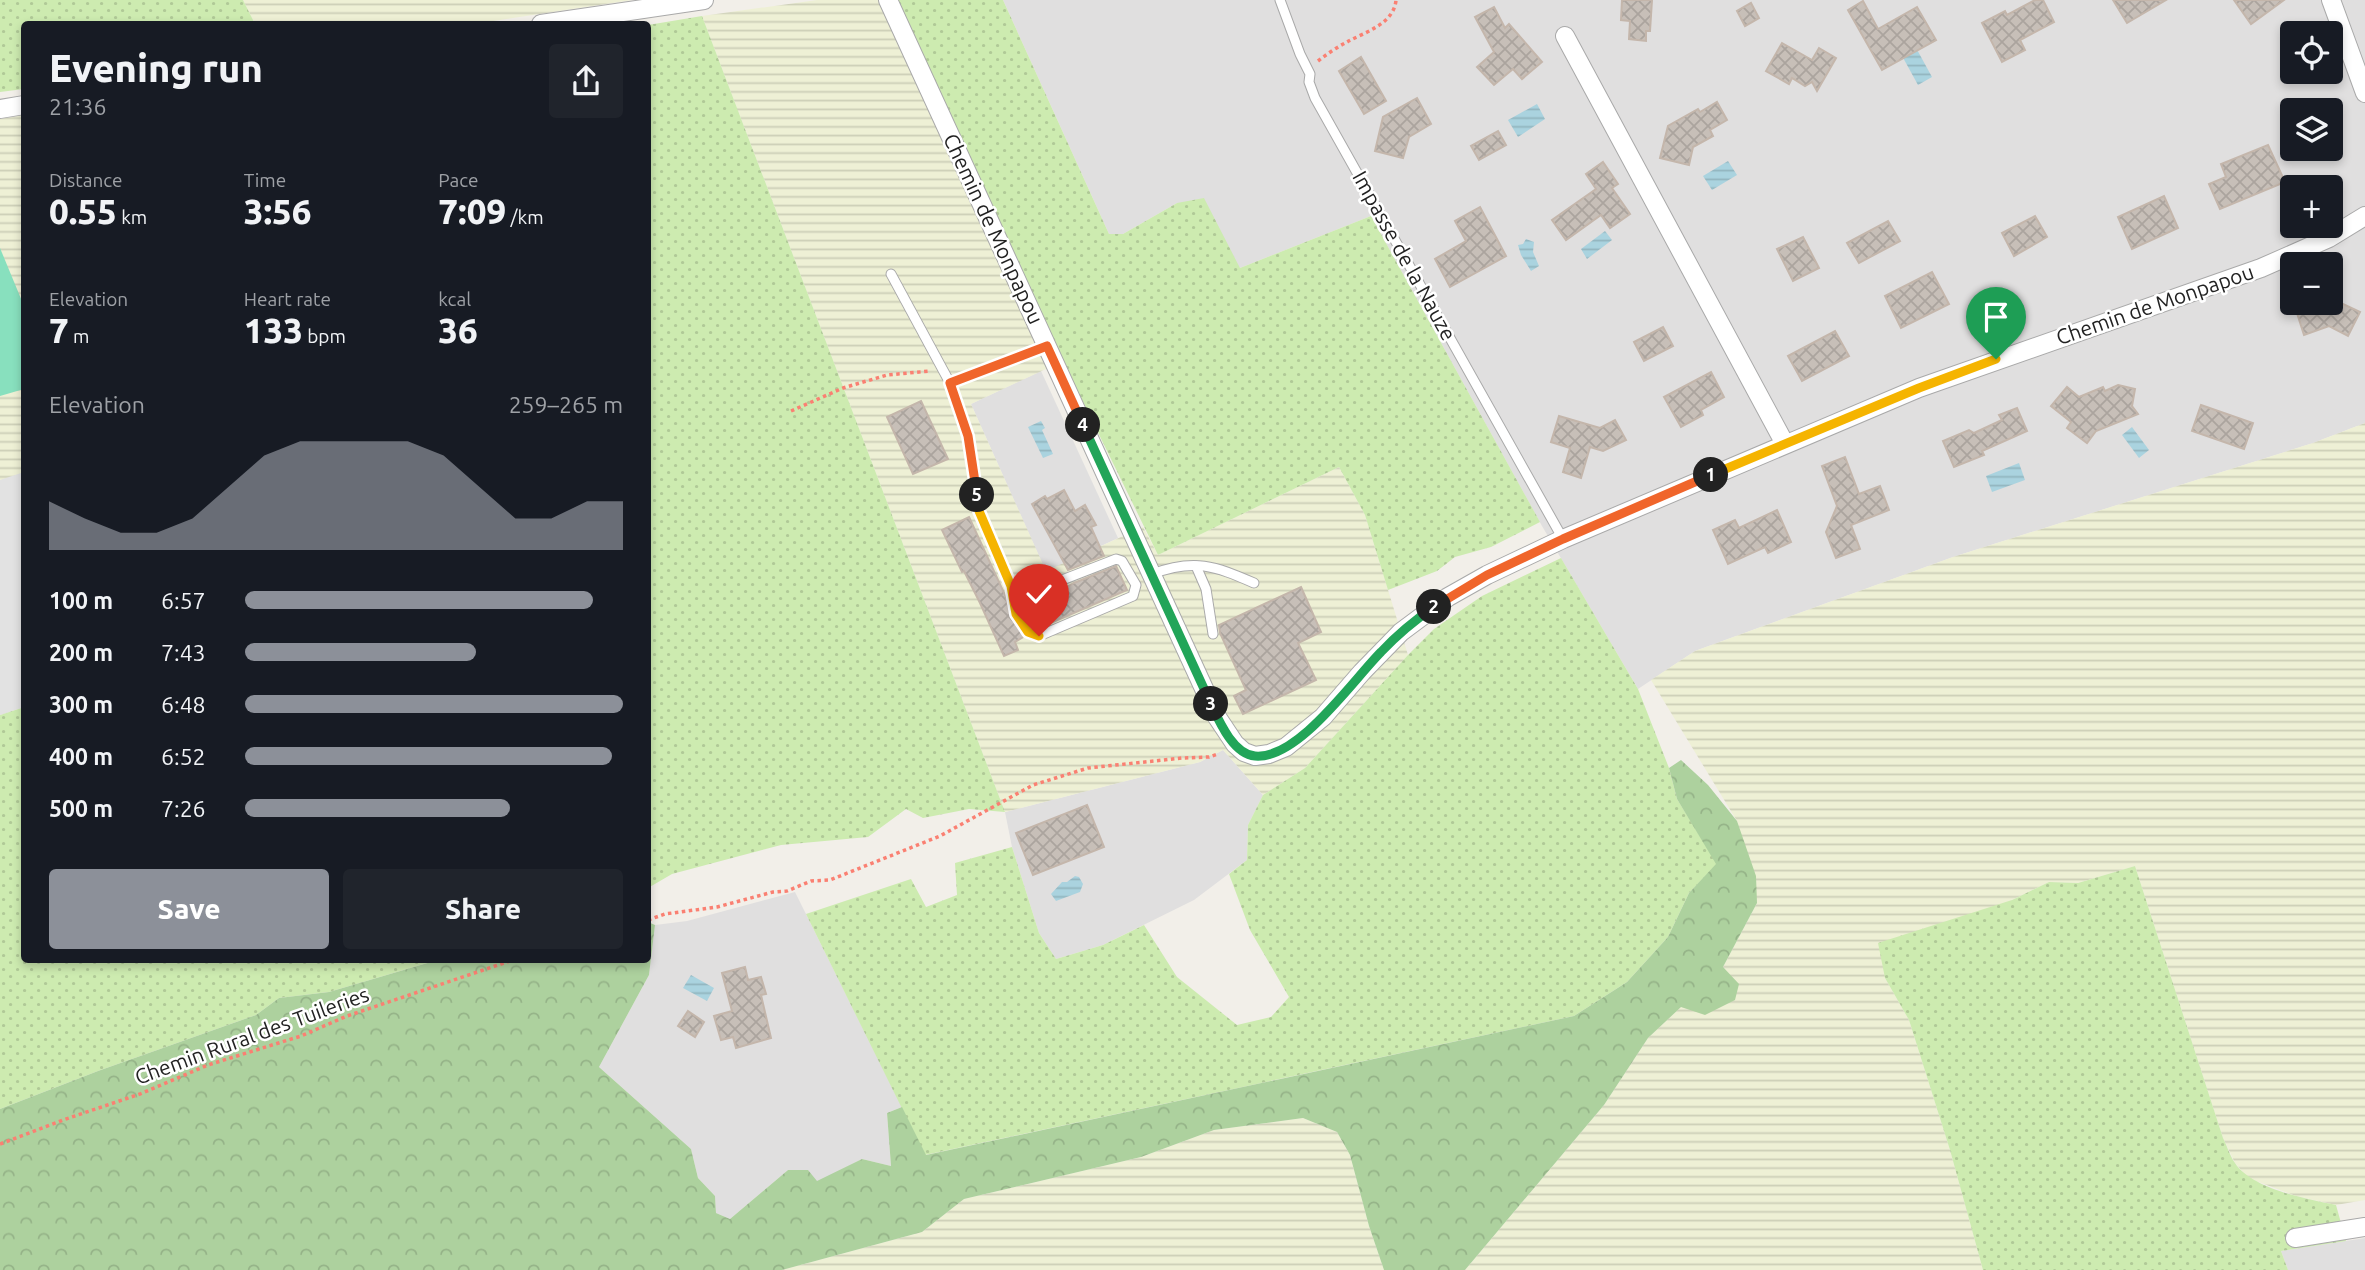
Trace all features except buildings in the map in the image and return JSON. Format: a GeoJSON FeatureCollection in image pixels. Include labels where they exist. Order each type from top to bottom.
{"type":"FeatureCollection","features":[{"type":"Feature","properties":{"kind":"street"},"geometry":{"type":"LineString","coordinates":[[561,21],[704,0]]}},
{"type":"Feature","properties":{"kind":"street","name":"Chemin de Monpapou"},"geometry":{"type":"LineString","coordinates":[[888,0],[1217,717],[1235,744],[1244,752],[1255,756],[1286,747],[1322,717],[1381,652],[1421,616],[1487,575],[1563,539],[1919,388],[2261,268],[2329,239],[2365,216]]}},
{"type":"Feature","properties":{"kind":"street"},"geometry":{"type":"LineString","coordinates":[[2331,0],[2365,93]]}},
{"type":"Feature","properties":{"kind":"street"},"geometry":{"type":"LineString","coordinates":[[1565,36],[1785,444]]}},
{"type":"Feature","properties":{"kind":"street"},"geometry":{"type":"LineString","coordinates":[[0,109],[21,106]]}},
{"type":"Feature","properties":{"kind":"street"},"geometry":{"type":"LineString","coordinates":[[2295,1238],[2365,1227]]}},
{"type":"Feature","properties":{"kind":"lane","name":"Impasse de la Nauze"},"geometry":{"type":"LineString","coordinates":[[1280,0],[1310,74],[1309,82],[1315,98],[1563,539]]}},
{"type":"Feature","properties":{"kind":"lane"},"geometry":{"type":"LineString","coordinates":[[891,274],[950,383],[968,436],[979,511],[1011,586],[1016,614],[1028,632],[1039,636],[1133,596],[1136,585],[1122,561],[1116,559],[1021,596],[1011,586]]}},
{"type":"Feature","properties":{"kind":"lane"},"geometry":{"type":"LineString","coordinates":[[950,383],[1047,346]]}},
{"type":"Feature","properties":{"kind":"lane"},"geometry":{"type":"LineString","coordinates":[[1152,574],[1176,565],[1217,567],[1254,583]]}},
{"type":"Feature","properties":{"kind":"lane"},"geometry":{"type":"LineString","coordinates":[[1196,566],[1206,589],[1213,634]]}},
{"type":"Feature","properties":{"kind":"path"},"geometry":{"type":"LineString","coordinates":[[1310,74],[1319,60],[1343,43],[1381,24],[1395,9],[1396,0]]}},
{"type":"Feature","properties":{"kind":"path"},"geometry":{"type":"LineString","coordinates":[[791,411],[843,387],[887,375],[942,369]]}},
{"type":"Feature","properties":{"kind":"path"},"geometry":{"type":"LineString","coordinates":[[651,919],[787,891],[811,881],[830,880],[940,836],[1033,785],[1088,768],[1209,757],[1235,744]]}},
{"type":"Feature","properties":{"kind":"path","name":"Chemin Rural des Tuileries"},"geometry":{"type":"LineString","coordinates":[[0,1144],[140,1094],[208,1065],[301,1036],[346,1016],[504,963]]}},
{"type":"Feature","properties":{"kind":"shaded area"},"geometry":{"type":"Polygon","coordinates":[[[1003,0],[2365,0],[2365,423],[2313,443],[1953,557],[1695,651],[1638,689],[1542,526],[1371,216],[1240,268],[1177,203],[1123,234],[1109,234],[1003,0]]]}},
{"type":"Feature","properties":{"kind":"shaded area"},"geometry":{"type":"Polygon","coordinates":[[[1041,371],[1118,538],[1046,572],[971,404],[1041,371]]]}},
{"type":"Feature","properties":{"kind":"shaded area"},"geometry":{"type":"Polygon","coordinates":[[[21,473],[21,708],[0,715],[0,480],[21,473]]]}},
{"type":"Feature","properties":{"kind":"shaded area"},"geometry":{"type":"Polygon","coordinates":[[[1223,750],[1263,795],[1248,825],[1247,860],[1194,900],[1103,945],[1056,959],[1039,933],[1012,847],[1005,812],[1200,762],[1223,750]]]}},
{"type":"Feature","properties":{"kind":"shaded area"},"geometry":{"type":"Polygon","coordinates":[[[795,892],[902,1107],[887,1113],[891,1166],[862,1159],[817,1182],[788,1170],[730,1219],[716,1213],[715,1196],[698,1178],[691,1149],[599,1067],[649,975],[655,925],[687,921],[795,892]]]}},
{"type":"Feature","properties":{"kind":"shaded area"},"geometry":{"type":"Polygon","coordinates":[[[2365,1238],[2365,1270],[2288,1270],[2281,1251],[2365,1238]]]}},
{"type":"Feature","properties":{"kind":"green space"},"geometry":{"type":"Polygon","coordinates":[[[0,0],[243,0],[254,21],[21,21],[21,89],[0,92],[0,0]]]}},
{"type":"Feature","properties":{"kind":"green space"},"geometry":{"type":"Polygon","coordinates":[[[243,0],[632,0],[493,21],[254,21],[243,0]]]}},
{"type":"Feature","properties":{"kind":"green space"},"geometry":{"type":"Polygon","coordinates":[[[817,0],[898,0],[1063,361],[971,404],[1046,571],[1143,527],[1158,555],[1339,467],[1365,515],[1408,655],[1305,768],[1263,795],[1223,750],[1200,762],[1005,812],[702,16],[817,0]]]}},
{"type":"Feature","properties":{"kind":"green space"},"geometry":{"type":"Polygon","coordinates":[[[898,0],[1003,0],[1109,234],[1123,234],[1177,203],[1204,198],[1240,268],[1371,216],[1540,522],[1491,547],[1455,557],[1437,571],[1388,590],[1365,515],[1339,467],[1158,555],[1063,361],[898,0]]]}},
{"type":"Feature","properties":{"kind":"green space"},"geometry":{"type":"Polygon","coordinates":[[[702,16],[1005,812],[969,809],[923,818],[906,809],[868,837],[781,845],[672,874],[651,886],[651,24],[702,16]]]}},
{"type":"Feature","properties":{"kind":"green space"},"geometry":{"type":"Polygon","coordinates":[[[21,116],[21,708],[0,715],[0,119],[21,116]]]}},
{"type":"Feature","properties":{"kind":"green space"},"geometry":{"type":"Polygon","coordinates":[[[0,248],[21,299],[21,390],[0,396],[0,248]]]}},
{"type":"Feature","properties":{"kind":"green space"},"geometry":{"type":"Polygon","coordinates":[[[2365,423],[2365,1200],[2336,1205],[2296,1196],[2248,1178],[2235,1163],[2223,1138],[2135,866],[2078,883],[2049,882],[2012,900],[1885,978],[1909,1020],[1950,1150],[1983,1270],[1465,1270],[1604,1105],[1648,1038],[1723,967],[1757,903],[1737,821],[1651,680],[1695,651],[1953,557],[2313,443],[2365,423]]]}},
{"type":"Feature","properties":{"kind":"green space"},"geometry":{"type":"Polygon","coordinates":[[[1561,558],[1638,689],[1669,768],[1677,799],[1717,864],[1689,893],[1668,937],[1627,982],[1574,1016],[925,1155],[806,914],[911,879],[926,907],[957,895],[955,863],[1012,847],[1039,933],[1056,959],[1103,945],[1144,925],[1177,977],[1237,1025],[1271,1017],[1289,997],[1250,930],[1229,874],[1247,860],[1248,825],[1263,795],[1305,768],[1434,629],[1482,596],[1561,558]]]}},
{"type":"Feature","properties":{"kind":"green space"},"geometry":{"type":"Polygon","coordinates":[[[21,708],[21,963],[427,963],[329,992],[279,998],[256,1015],[0,1109],[0,715],[21,708]]]}},
{"type":"Feature","properties":{"kind":"green space"},"geometry":{"type":"Polygon","coordinates":[[[1681,760],[1708,785],[1737,821],[1756,876],[1757,903],[1723,967],[1739,984],[1735,1000],[1705,1015],[1681,1007],[1648,1038],[1604,1105],[1465,1270],[1384,1270],[1350,1155],[1337,1132],[1303,1118],[1214,1130],[1141,1157],[964,1199],[922,1232],[782,1270],[0,1270],[0,1109],[256,1015],[279,998],[329,992],[427,963],[650,963],[649,975],[599,1067],[691,1149],[698,1178],[715,1196],[716,1213],[730,1219],[788,1170],[808,1170],[817,1181],[862,1159],[891,1166],[887,1113],[902,1107],[926,1155],[1574,1016],[1627,982],[1668,937],[1689,893],[1716,864],[1677,799],[1669,768],[1681,760]]]}},
{"type":"Feature","properties":{"kind":"green space"},"geometry":{"type":"Polygon","coordinates":[[[2135,866],[2223,1138],[2233,1160],[2243,1172],[2267,1186],[2336,1205],[2346,1241],[2281,1251],[2288,1270],[1983,1270],[1950,1150],[1909,1020],[1885,978],[1878,943],[2012,900],[2049,882],[2078,883],[2135,866]]]}},
{"type":"Feature","properties":{"kind":"green space"},"geometry":{"type":"Polygon","coordinates":[[[651,923],[655,925],[651,958],[651,923]]]}},
{"type":"Feature","properties":{"kind":"green space"},"geometry":{"type":"Polygon","coordinates":[[[1303,1118],[1337,1132],[1350,1155],[1384,1270],[782,1270],[922,1232],[964,1199],[1141,1157],[1214,1130],[1303,1118]]]}},
{"type":"Feature","properties":{"kind":"water"},"geometry":{"type":"Polygon","coordinates":[[[1915,46],[1932,77],[1918,85],[1901,54],[1915,46]]]}},
{"type":"Feature","properties":{"kind":"water"},"geometry":{"type":"Polygon","coordinates":[[[1537,104],[1545,119],[1518,137],[1508,120],[1537,104]]]}},
{"type":"Feature","properties":{"kind":"water"},"geometry":{"type":"Polygon","coordinates":[[[1728,161],[1737,175],[1712,190],[1703,176],[1728,161]]]}},
{"type":"Feature","properties":{"kind":"water"},"geometry":{"type":"Polygon","coordinates":[[[1605,231],[1612,240],[1587,259],[1581,249],[1605,231]]]}},
{"type":"Feature","properties":{"kind":"water"},"geometry":{"type":"Polygon","coordinates":[[[1526,239],[1534,242],[1533,252],[1539,266],[1531,271],[1518,245],[1523,244],[1526,239]]]}},
{"type":"Feature","properties":{"kind":"water"},"geometry":{"type":"Polygon","coordinates":[[[1041,421],[1045,428],[1042,430],[1053,454],[1043,458],[1028,427],[1041,421]]]}},
{"type":"Feature","properties":{"kind":"water"},"geometry":{"type":"Polygon","coordinates":[[[2132,427],[2149,450],[2139,458],[2122,435],[2132,427]]]}},
{"type":"Feature","properties":{"kind":"water"},"geometry":{"type":"Polygon","coordinates":[[[2019,463],[2025,480],[1992,492],[1986,476],[2019,463]]]}},
{"type":"Feature","properties":{"kind":"water"},"geometry":{"type":"Polygon","coordinates":[[[1079,877],[1083,884],[1080,892],[1056,901],[1051,894],[1062,882],[1079,877]]]}},
{"type":"Feature","properties":{"kind":"water"},"geometry":{"type":"Polygon","coordinates":[[[691,975],[714,988],[707,1001],[683,988],[691,975]]]}},
{"type":"Feature","properties":{"kind":"route"},"geometry":{"type":"LineString","coordinates":[[1039,636],[1028,632],[1016,614],[1011,586],[979,511],[968,436],[950,383],[1047,346],[1217,717],[1235,744],[1244,752],[1255,756],[1286,747],[1306,733],[1401,632],[1448,597],[1487,575],[1563,539],[1785,444],[1996,359]]}}]}
